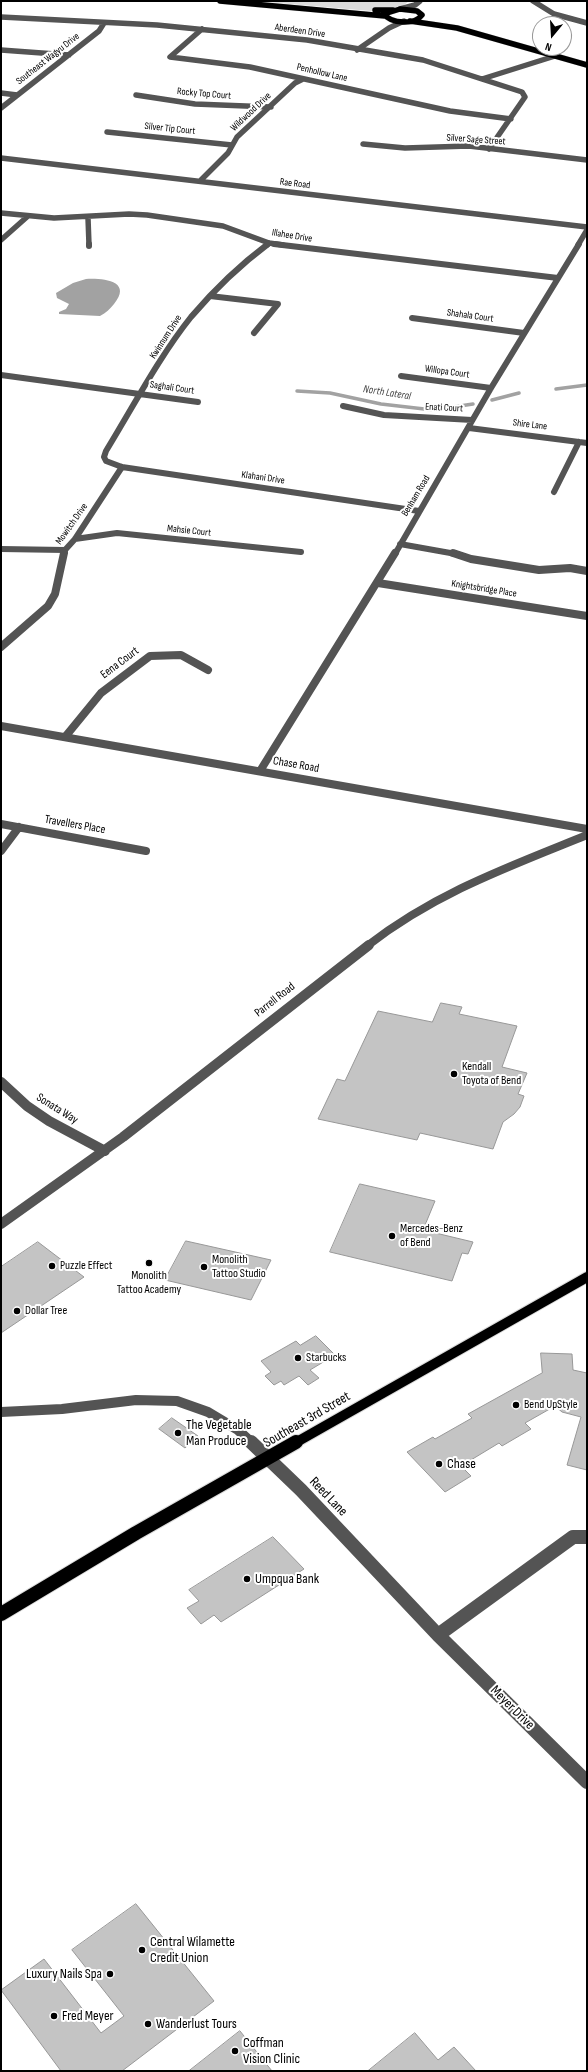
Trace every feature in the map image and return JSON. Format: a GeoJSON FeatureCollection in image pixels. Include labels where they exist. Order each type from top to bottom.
{"type":"FeatureCollection","features":[{"type":"Feature","properties":{"kind":"main road"},"geometry":{"type":"LineString","coordinates":[[220,1],[385,16],[392,20],[449,26]]}},
{"type":"Feature","properties":{"kind":"main road"},"geometry":{"type":"LineString","coordinates":[[246,1],[332,9],[400,9],[421,15],[449,26],[532,49]]}},
{"type":"Feature","properties":{"kind":"main road"},"geometry":{"type":"LineString","coordinates":[[385,16],[386,13],[393,10]]}},
{"type":"Feature","properties":{"kind":"main road"},"geometry":{"type":"LineString","coordinates":[[410,21],[421,15]]}},
{"type":"Feature","properties":{"kind":"main road"},"geometry":{"type":"LineString","coordinates":[[555,56],[587,66]]}},
{"type":"Feature","properties":{"kind":"main road","name":"Southeast 3rd Street"},"geometry":{"type":"LineString","coordinates":[[1,1614],[136,1533],[268,1460],[587,1277]]}},
{"type":"Feature","properties":{"kind":"street"},"geometry":{"type":"LineString","coordinates":[[400,9],[415,5],[421,1]]}},
{"type":"Feature","properties":{"kind":"street"},"geometry":{"type":"LineString","coordinates":[[421,1],[421,15]]}},
{"type":"Feature","properties":{"kind":"street"},"geometry":{"type":"LineString","coordinates":[[533,1],[554,14],[587,23]]}},
{"type":"Feature","properties":{"kind":"street","name":"Aberdeen Drive"},"geometry":{"type":"LineString","coordinates":[[1,17],[104,23],[139,23],[202,29],[307,40],[423,60],[516,90],[525,97],[489,149]]}},
{"type":"Feature","properties":{"kind":"street"},"geometry":{"type":"LineString","coordinates":[[389,28],[392,20]]}},
{"type":"Feature","properties":{"kind":"street"},"geometry":{"type":"LineString","coordinates":[[358,50],[389,28],[404,21]]}},
{"type":"Feature","properties":{"kind":"street","name":"Southeast Wagyu Drive"},"geometry":{"type":"LineString","coordinates":[[1,108],[99,31],[104,23]]}},
{"type":"Feature","properties":{"kind":"street","name":"Penhollow Lane"},"geometry":{"type":"LineString","coordinates":[[202,29],[170,57],[250,66],[450,111],[511,119]]}},
{"type":"Feature","properties":{"kind":"street"},"geometry":{"type":"LineString","coordinates":[[1,50],[69,55]]}},
{"type":"Feature","properties":{"kind":"street"},"geometry":{"type":"LineString","coordinates":[[482,79],[555,56]]}},
{"type":"Feature","properties":{"kind":"street","name":"Wildwood Drive"},"geometry":{"type":"LineString","coordinates":[[200,181],[228,153],[237,137],[271,107],[295,83],[303,79]]}},
{"type":"Feature","properties":{"kind":"street"},"geometry":{"type":"LineString","coordinates":[[1,93],[17,95]]}},
{"type":"Feature","properties":{"kind":"street","name":"Rocky Top Court"},"geometry":{"type":"LineString","coordinates":[[136,95],[195,104],[271,107]]}},
{"type":"Feature","properties":{"kind":"street","name":"Silver Tip Court"},"geometry":{"type":"LineString","coordinates":[[107,132],[232,145]]}},
{"type":"Feature","properties":{"kind":"street","name":"Silver Sage Street"},"geometry":{"type":"LineString","coordinates":[[363,144],[405,148],[449,146],[587,160]]}},
{"type":"Feature","properties":{"kind":"street","name":"Rae Road"},"geometry":{"type":"LineString","coordinates":[[1,158],[587,229]]}},
{"type":"Feature","properties":{"kind":"street","name":"Illahee Drive"},"geometry":{"type":"LineString","coordinates":[[1,213],[28,216],[88,218],[129,214],[147,215],[224,226],[269,243],[558,278]]}},
{"type":"Feature","properties":{"kind":"street"},"geometry":{"type":"LineString","coordinates":[[1,240],[28,216]]}},
{"type":"Feature","properties":{"kind":"street"},"geometry":{"type":"LineString","coordinates":[[88,218],[89,246]]}},
{"type":"Feature","properties":{"kind":"street","name":"Benham Road"},"geometry":{"type":"LineString","coordinates":[[260,771],[378,583],[469,428],[472,420],[587,229]]}},
{"type":"Feature","properties":{"kind":"street","name":"Kwinnum Drive"},"geometry":{"type":"LineString","coordinates":[[106,461],[104,457],[106,451],[143,394],[176,338],[210,296],[248,259],[269,243]]}},
{"type":"Feature","properties":{"kind":"street"},"geometry":{"type":"LineString","coordinates":[[210,296],[278,304],[254,333]]}},
{"type":"Feature","properties":{"kind":"street","name":"Shahala Court"},"geometry":{"type":"LineString","coordinates":[[412,318],[524,333]]}},
{"type":"Feature","properties":{"kind":"street"},"geometry":{"type":"LineString","coordinates":[[1,375],[143,394]]}},
{"type":"Feature","properties":{"kind":"street","name":"Willopa Court"},"geometry":{"type":"LineString","coordinates":[[401,376],[491,388]]}},
{"type":"Feature","properties":{"kind":"street","name":"Saghali Court"},"geometry":{"type":"LineString","coordinates":[[143,394],[198,402]]}},
{"type":"Feature","properties":{"kind":"street","name":"Enati Court"},"geometry":{"type":"LineString","coordinates":[[343,406],[384,415],[472,420]]}},
{"type":"Feature","properties":{"kind":"street","name":"Shire Lane"},"geometry":{"type":"LineString","coordinates":[[469,428],[583,443]]}},
{"type":"Feature","properties":{"kind":"street"},"geometry":{"type":"LineString","coordinates":[[554,492],[583,443]]}},
{"type":"Feature","properties":{"kind":"street","name":"Klahani Drive"},"geometry":{"type":"LineString","coordinates":[[106,461],[122,467],[419,511]]}},
{"type":"Feature","properties":{"kind":"street","name":"Mowitch Drive"},"geometry":{"type":"LineString","coordinates":[[1,647],[48,606],[55,594],[65,550],[75,539],[122,467]]}},
{"type":"Feature","properties":{"kind":"street","name":"Mahsie Court"},"geometry":{"type":"LineString","coordinates":[[75,539],[117,533],[301,552]]}},
{"type":"Feature","properties":{"kind":"street"},"geometry":{"type":"LineString","coordinates":[[400,544],[453,553],[471,559],[539,570],[570,568],[587,571]]}},
{"type":"Feature","properties":{"kind":"street"},"geometry":{"type":"LineString","coordinates":[[1,549],[65,550]]}},
{"type":"Feature","properties":{"kind":"street","name":"Knightsbridge Place"},"geometry":{"type":"LineString","coordinates":[[378,583],[587,616]]}},
{"type":"Feature","properties":{"kind":"street","name":"Eena Court"},"geometry":{"type":"LineString","coordinates":[[65,737],[101,693],[150,656],[181,655],[208,670]]}},
{"type":"Feature","properties":{"kind":"street","name":"Chase Road"},"geometry":{"type":"LineString","coordinates":[[1,726],[587,829]]}},
{"type":"Feature","properties":{"kind":"street","name":"Travellers Place"},"geometry":{"type":"LineString","coordinates":[[1,824],[146,851]]}},
{"type":"Feature","properties":{"kind":"street"},"geometry":{"type":"LineString","coordinates":[[1,851],[19,827]]}},
{"type":"Feature","properties":{"kind":"street","name":"Parrell Road"},"geometry":{"type":"LineString","coordinates":[[1,1224],[105,1151],[393,926],[444,896],[475,880],[587,835]]}},
{"type":"Feature","properties":{"kind":"street","name":"Sonata Way"},"geometry":{"type":"LineString","coordinates":[[1,1082],[27,1106],[49,1121],[105,1151]]}},
{"type":"Feature","properties":{"kind":"street","name":"Reed Lane"},"geometry":{"type":"LineString","coordinates":[[1,1412],[62,1409],[136,1400],[177,1401],[208,1412],[238,1430],[301,1490],[438,1635]]}},
{"type":"Feature","properties":{"kind":"street"},"geometry":{"type":"LineString","coordinates":[[438,1635],[573,1537],[587,1537]]}},
{"type":"Feature","properties":{"kind":"street","name":"Meyer Drive"},"geometry":{"type":"LineString","coordinates":[[438,1635],[587,1782]]}},
{"type":"Feature","properties":{"kind":"shaded area"},"geometry":{"type":"Polygon","coordinates":[[[254,1],[409,1],[394,13],[254,1]]]}},
{"type":"Feature","properties":{"kind":"shaded area"},"geometry":{"type":"Polygon","coordinates":[[[86,279],[100,279],[114,282],[120,290],[119,296],[114,304],[108,311],[100,316],[59,314],[59,312],[66,309],[69,304],[57,298],[56,293],[73,283],[86,279]]]}},
{"type":"Feature","properties":{"kind":"building","name":"Kendall Toyota of Bend"},"geometry":{"type":"Polygon","coordinates":[[[441,1003],[462,1007],[459,1014],[517,1026],[502,1067],[527,1073],[518,1094],[524,1096],[520,1107],[514,1114],[503,1122],[493,1149],[420,1133],[417,1140],[318,1119],[337,1079],[345,1081],[378,1011],[432,1022],[441,1003]]]}},
{"type":"Feature","properties":{"kind":"building","name":"Mercedes-Benz of Bend"},"geometry":{"type":"Polygon","coordinates":[[[360,1184],[435,1201],[423,1230],[473,1242],[468,1254],[462,1253],[452,1281],[330,1252],[360,1184]]]}},
{"type":"Feature","properties":{"kind":"building","name":"Monolith Tattoo Studio"},"geometry":{"type":"Polygon","coordinates":[[[186,1241],[271,1260],[251,1300],[165,1280],[186,1241]]]}},
{"type":"Feature","properties":{"kind":"building","name":"Dollar Tree"},"geometry":{"type":"Polygon","coordinates":[[[38,1242],[84,1277],[1,1333],[1,1267],[38,1242]]]}},
{"type":"Feature","properties":{"kind":"building","name":"Starbucks"},"geometry":{"type":"Polygon","coordinates":[[[316,1336],[335,1355],[310,1370],[319,1378],[308,1385],[299,1376],[284,1385],[281,1381],[274,1385],[265,1376],[271,1372],[261,1361],[296,1341],[300,1345],[316,1336]]]}},
{"type":"Feature","properties":{"kind":"building","name":"Bend UpStyle"},"geometry":{"type":"Polygon","coordinates":[[[541,1353],[572,1354],[573,1370],[587,1373],[587,1470],[567,1465],[581,1417],[562,1412],[555,1406],[525,1423],[531,1429],[502,1446],[499,1443],[461,1466],[471,1476],[445,1492],[407,1452],[433,1437],[435,1439],[472,1418],[468,1414],[542,1373],[541,1353]]]}},
{"type":"Feature","properties":{"kind":"building","name":"The Vegetable Man Produce"},"geometry":{"type":"Polygon","coordinates":[[[172,1418],[198,1436],[185,1448],[159,1429],[172,1418]]]}},
{"type":"Feature","properties":{"kind":"building","name":"Umpqua Bank"},"geometry":{"type":"Polygon","coordinates":[[[273,1537],[304,1569],[221,1622],[214,1615],[201,1624],[187,1608],[199,1601],[189,1590],[273,1537]]]}},
{"type":"Feature","properties":{"kind":"building"},"geometry":{"type":"Polygon","coordinates":[[[136,1904],[214,2001],[122,2071],[61,2071],[1,1990],[44,1959],[101,2033],[124,2016],[72,1950],[136,1904]]]}},
{"type":"Feature","properties":{"kind":"building","name":"Coffman Vision Clinic"},"geometry":{"type":"Polygon","coordinates":[[[240,2031],[272,2071],[189,2071],[240,2031]]]}},
{"type":"Feature","properties":{"kind":"building"},"geometry":{"type":"Polygon","coordinates":[[[415,2033],[438,2060],[454,2047],[476,2071],[368,2071],[415,2033]]]}},
{"type":"Feature","properties":{"kind":"waterway","name":"North Lateral"},"geometry":{"type":"LineString","coordinates":[[556,389],[587,385]]}},
{"type":"Feature","properties":{"kind":"waterway","name":"North Lateral"},"geometry":{"type":"LineString","coordinates":[[297,391],[330,393],[381,404],[433,410],[473,404]]}},
{"type":"Feature","properties":{"kind":"waterway","name":"North Lateral"},"geometry":{"type":"LineString","coordinates":[[492,400],[519,393]]}},
{"type":"Feature","properties":{"kind":"place","name":"Kendall Toyota of Bend"},"geometry":{"type":"Point","coordinates":[454,1074]}},
{"type":"Feature","properties":{"kind":"place","name":"Mercedes-Benz of Bend"},"geometry":{"type":"Point","coordinates":[392,1236]}},
{"type":"Feature","properties":{"kind":"place","name":"Monolith Tattoo Academy"},"geometry":{"type":"Point","coordinates":[149,1263]}},
{"type":"Feature","properties":{"kind":"place","name":"Puzzle Effect"},"geometry":{"type":"Point","coordinates":[52,1266]}},
{"type":"Feature","properties":{"kind":"place","name":"Monolith Tattoo Studio"},"geometry":{"type":"Point","coordinates":[204,1267]}},
{"type":"Feature","properties":{"kind":"place","name":"Dollar Tree"},"geometry":{"type":"Point","coordinates":[17,1311]}},
{"type":"Feature","properties":{"kind":"place","name":"Starbucks"},"geometry":{"type":"Point","coordinates":[298,1358]}},
{"type":"Feature","properties":{"kind":"place","name":"Bend UpStyle"},"geometry":{"type":"Point","coordinates":[516,1405]}},
{"type":"Feature","properties":{"kind":"place","name":"The Vegetable Man Produce"},"geometry":{"type":"Point","coordinates":[178,1433]}},
{"type":"Feature","properties":{"kind":"place","name":"Chase"},"geometry":{"type":"Point","coordinates":[439,1464]}},
{"type":"Feature","properties":{"kind":"place","name":"Umpqua Bank"},"geometry":{"type":"Point","coordinates":[247,1579]}},
{"type":"Feature","properties":{"kind":"place","name":"Central Wilamette Credit Union"},"geometry":{"type":"Point","coordinates":[142,1950]}},
{"type":"Feature","properties":{"kind":"place","name":"Luxury Nails Spa"},"geometry":{"type":"Point","coordinates":[110,1974]}},
{"type":"Feature","properties":{"kind":"place","name":"Fred Meyer"},"geometry":{"type":"Point","coordinates":[54,2016]}},
{"type":"Feature","properties":{"kind":"place","name":"Wanderlust Tours"},"geometry":{"type":"Point","coordinates":[148,2024]}},
{"type":"Feature","properties":{"kind":"place","name":"Coffman Vision Clinic"},"geometry":{"type":"Point","coordinates":[235,2051]}}]}
